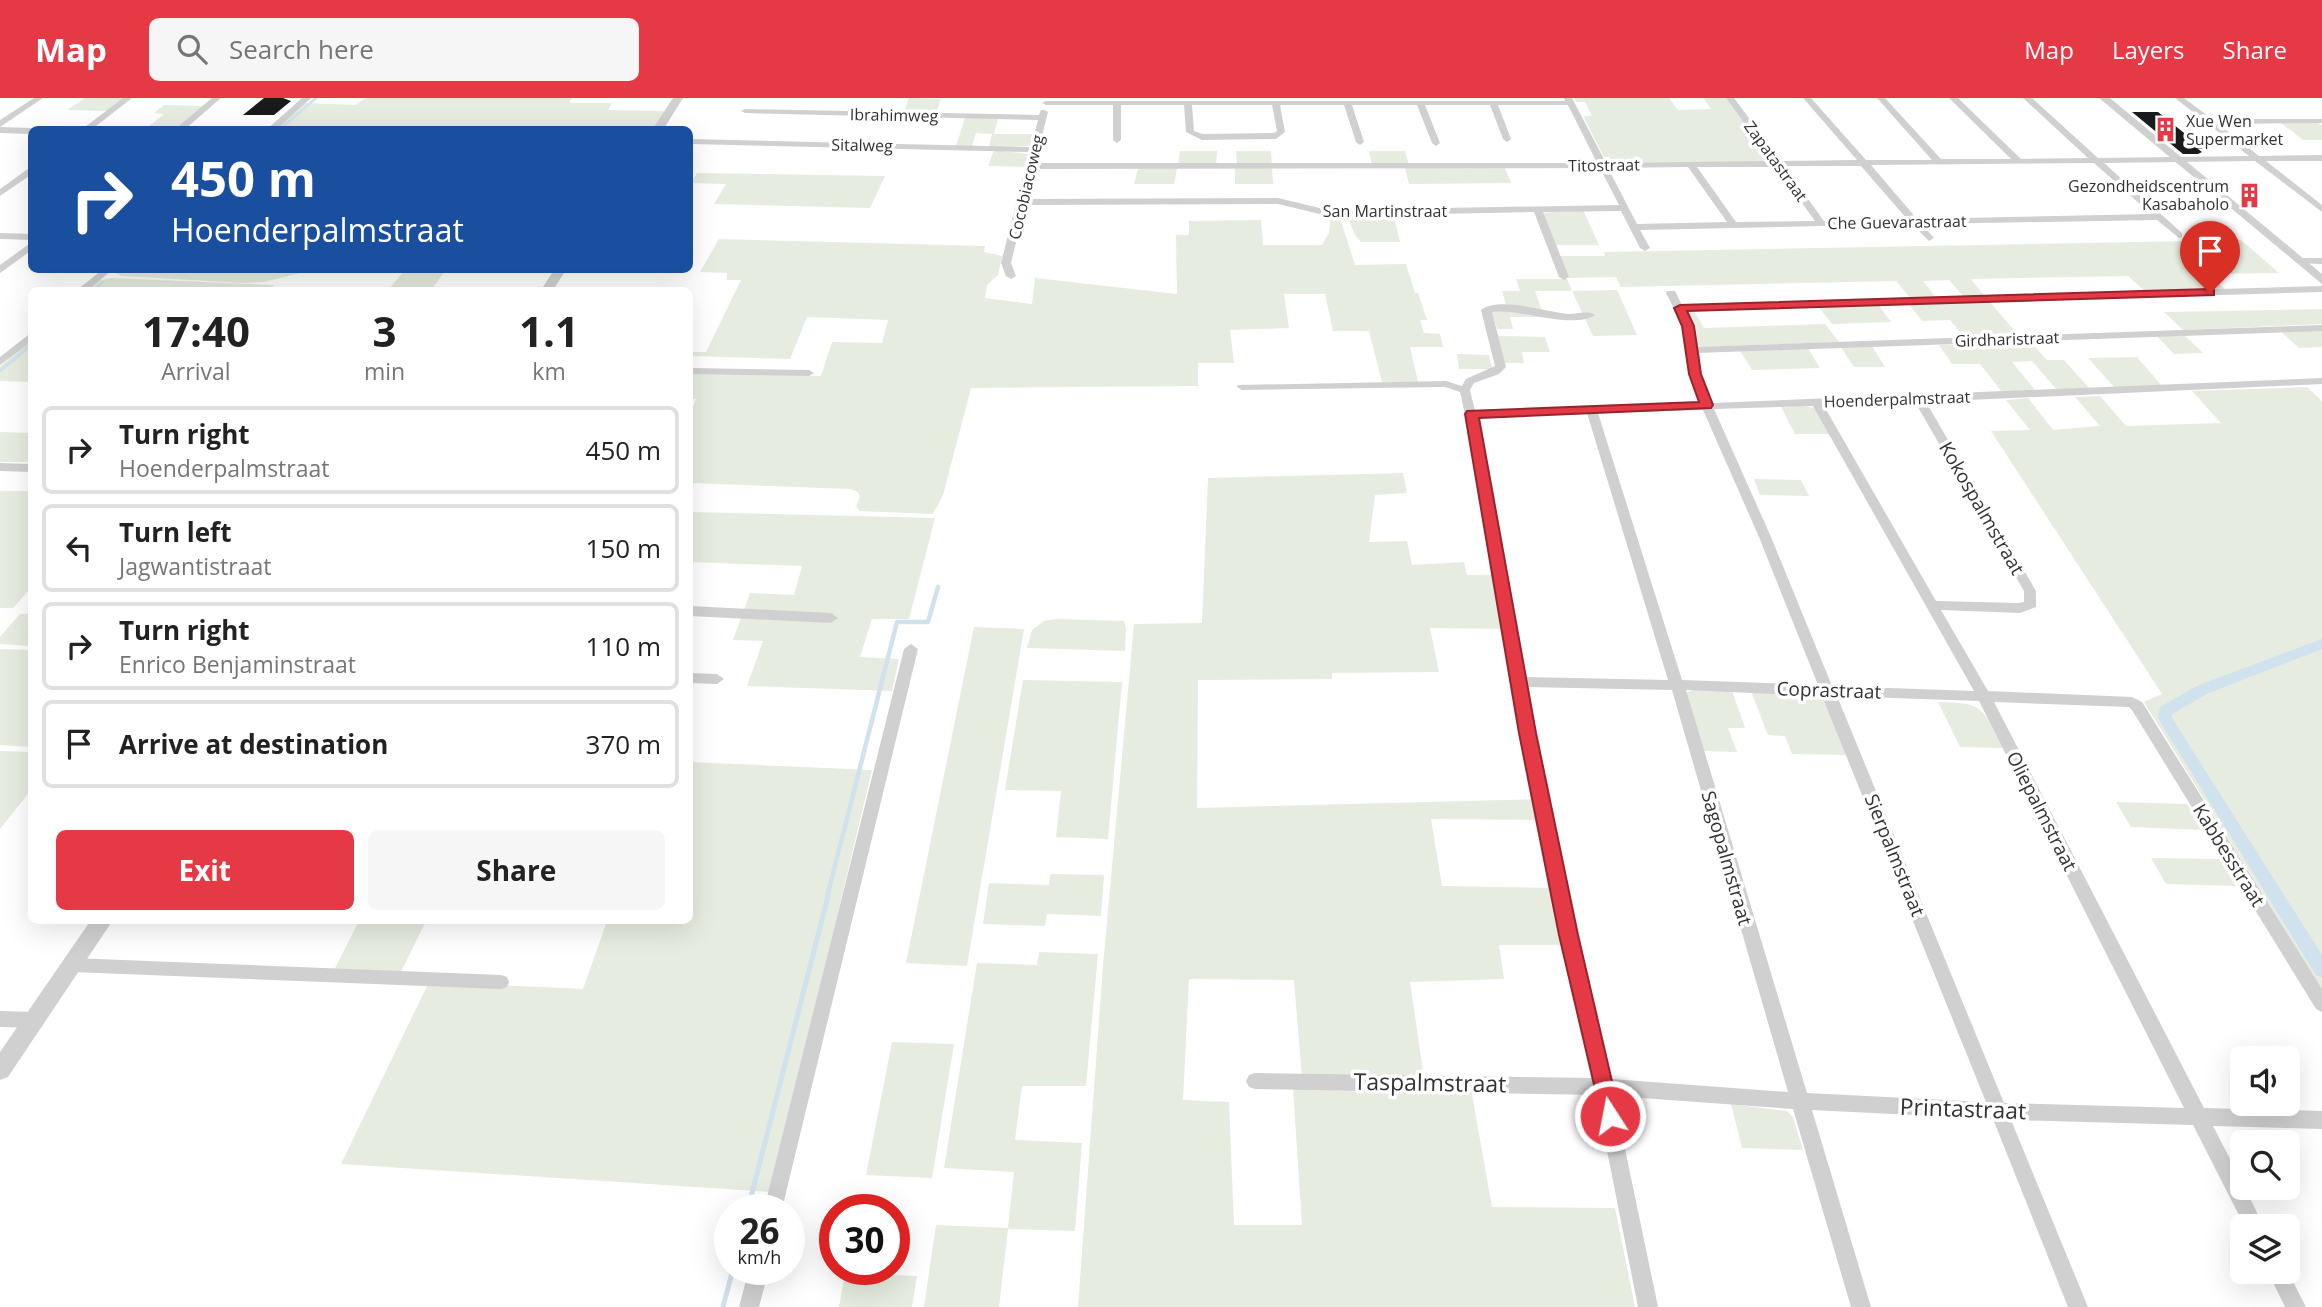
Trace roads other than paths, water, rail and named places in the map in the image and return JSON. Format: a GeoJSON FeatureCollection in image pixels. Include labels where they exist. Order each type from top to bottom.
{"type":"FeatureCollection","features":[{"type":"Feature","properties":{"kind":"street"},"geometry":{"type":"LineString","coordinates":[[0,124],[39,98]]}},
{"type":"Feature","properties":{"kind":"street"},"geometry":{"type":"LineString","coordinates":[[90,126],[128,98]]}},
{"type":"Feature","properties":{"kind":"street"},"geometry":{"type":"LineString","coordinates":[[183,126],[217,98]]}},
{"type":"Feature","properties":{"kind":"street"},"geometry":{"type":"LineString","coordinates":[[275,126],[307,98]]}},
{"type":"Feature","properties":{"kind":"street"},"geometry":{"type":"LineString","coordinates":[[660,126],[678,98]]}},
{"type":"Feature","properties":{"kind":"street","name":"Zapatastraat"},"geometry":{"type":"LineString","coordinates":[[1730,98],[1822,224]]}},
{"type":"Feature","properties":{"kind":"street"},"geometry":{"type":"LineString","coordinates":[[1807,98],[1929,238]]}},
{"type":"Feature","properties":{"kind":"street"},"geometry":{"type":"LineString","coordinates":[[1881,98],[1939,162]]}},
{"type":"Feature","properties":{"kind":"street"},"geometry":{"type":"LineString","coordinates":[[1953,98],[2018,161]]}},
{"type":"Feature","properties":{"kind":"street"},"geometry":{"type":"LineString","coordinates":[[2027,98],[2179,235]]}},
{"type":"Feature","properties":{"kind":"street"},"geometry":{"type":"LineString","coordinates":[[2104,98],[2322,280]]}},
{"type":"Feature","properties":{"kind":"street"},"geometry":{"type":"LineString","coordinates":[[2179,98],[2320,205]]}},
{"type":"Feature","properties":{"kind":"street"},"geometry":{"type":"LineString","coordinates":[[1047,101],[1117,104],[1420,104],[1569,100],[1645,248]]}},
{"type":"Feature","properties":{"kind":"street","name":"Cocobiacoweg"},"geometry":{"type":"LineString","coordinates":[[1011,276],[1006,262],[1047,101]]}},
{"type":"Feature","properties":{"kind":"street"},"geometry":{"type":"LineString","coordinates":[[1188,104],[1192,134],[1213,137],[1276,136],[1281,132],[1276,103]]}},
{"type":"Feature","properties":{"kind":"street"},"geometry":{"type":"LineString","coordinates":[[1348,103],[1360,142]]}},
{"type":"Feature","properties":{"kind":"street"},"geometry":{"type":"LineString","coordinates":[[1493,103],[1507,139]]}},
{"type":"Feature","properties":{"kind":"street"},"geometry":{"type":"LineString","coordinates":[[1117,104],[1117,140]]}},
{"type":"Feature","properties":{"kind":"street"},"geometry":{"type":"LineString","coordinates":[[1420,104],[1436,143]]}},
{"type":"Feature","properties":{"kind":"street","name":"Ibrahimweg"},"geometry":{"type":"LineString","coordinates":[[745,111],[1042,118]]}},
{"type":"Feature","properties":{"kind":"street"},"geometry":{"type":"LineString","coordinates":[[2211,122],[2322,121]]}},
{"type":"Feature","properties":{"kind":"street"},"geometry":{"type":"LineString","coordinates":[[0,130],[28,131]]}},
{"type":"Feature","properties":{"kind":"street","name":"Sitalweg"},"geometry":{"type":"LineString","coordinates":[[693,142],[1034,150]]}},
{"type":"Feature","properties":{"kind":"street","name":"Titostraat"},"geometry":{"type":"LineString","coordinates":[[1030,166],[1603,165],[2322,158]]}},
{"type":"Feature","properties":{"kind":"street"},"geometry":{"type":"LineString","coordinates":[[1690,164],[1733,225]]}},
{"type":"Feature","properties":{"kind":"street"},"geometry":{"type":"LineString","coordinates":[[0,193],[28,172]]}},
{"type":"Feature","properties":{"kind":"street","name":"San Martinstraat"},"geometry":{"type":"LineString","coordinates":[[1020,202],[1278,201],[1328,214],[1624,208]]}},
{"type":"Feature","properties":{"kind":"street"},"geometry":{"type":"LineString","coordinates":[[1537,209],[1564,277]]}},
{"type":"Feature","properties":{"kind":"street","name":"Che Guevarastraat"},"geometry":{"type":"LineString","coordinates":[[1634,227],[2160,217]]}},
{"type":"Feature","properties":{"kind":"street"},"geometry":{"type":"LineString","coordinates":[[0,236],[28,237]]}},
{"type":"Feature","properties":{"kind":"street"},"geometry":{"type":"LineString","coordinates":[[0,271],[28,248]]}},
{"type":"Feature","properties":{"kind":"street"},"geometry":{"type":"LineString","coordinates":[[2300,261],[2322,261]]}},
{"type":"Feature","properties":{"kind":"street"},"geometry":{"type":"LineString","coordinates":[[86,287],[103,273]]}},
{"type":"Feature","properties":{"kind":"street"},"geometry":{"type":"LineString","coordinates":[[1680,308],[2322,289]]}},
{"type":"Feature","properties":{"kind":"street","name":"Sierpalmstraat"},"geometry":{"type":"LineString","coordinates":[[1671,293],[1688,326],[1695,374],[1707,405],[1828,690],[2078,1307]]}},
{"type":"Feature","properties":{"kind":"street"},"geometry":{"type":"LineString","coordinates":[[1590,315],[1578,317],[1537,310],[1486,310],[1501,367],[1470,381],[1465,390],[1472,414],[1569,935],[1604,1089],[1648,1307]]}},
{"type":"Feature","properties":{"kind":"street","name":"Girdharistraat"},"geometry":{"type":"LineString","coordinates":[[1693,350],[2322,328]]}},
{"type":"Feature","properties":{"kind":"street"},"geometry":{"type":"LineString","coordinates":[[0,362],[28,338]]}},
{"type":"Feature","properties":{"kind":"street"},"geometry":{"type":"LineString","coordinates":[[693,371],[809,373]]}},
{"type":"Feature","properties":{"kind":"street","name":"Hoenderpalmstraat"},"geometry":{"type":"LineString","coordinates":[[1472,414],[1919,400],[2322,381]]}},
{"type":"Feature","properties":{"kind":"street"},"geometry":{"type":"LineString","coordinates":[[1242,387],[1446,384],[1465,390]]}},
{"type":"Feature","properties":{"kind":"street","name":"Kokospalmstraat"},"geometry":{"type":"LineString","coordinates":[[1919,400],[2030,591],[2031,604],[2020,608],[1930,605]]}},
{"type":"Feature","properties":{"kind":"street","name":"Oliepalmstraat"},"geometry":{"type":"LineString","coordinates":[[1816,402],[1983,695],[2248,1214]]}},
{"type":"Feature","properties":{"kind":"street","name":"Sagopalmstraat"},"geometry":{"type":"LineString","coordinates":[[1591,409],[1861,1307]]}},
{"type":"Feature","properties":{"kind":"street"},"geometry":{"type":"LineString","coordinates":[[0,467],[28,468]]}},
{"type":"Feature","properties":{"kind":"street"},"geometry":{"type":"LineString","coordinates":[[693,611],[831,618]]}},
{"type":"Feature","properties":{"kind":"street"},"geometry":{"type":"LineString","coordinates":[[777,1194],[911,649]]}},
{"type":"Feature","properties":{"kind":"street"},"geometry":{"type":"LineString","coordinates":[[693,678],[718,679]]}},
{"type":"Feature","properties":{"kind":"street","name":"Coprastraat"},"geometry":{"type":"LineString","coordinates":[[1520,682],[2126,700],[2137,706]]}},
{"type":"Feature","properties":{"kind":"street","name":"Kabbesstraat"},"geometry":{"type":"LineString","coordinates":[[2137,706],[2322,1004]]}},
{"type":"Feature","properties":{"kind":"street"},"geometry":{"type":"LineString","coordinates":[[0,1070],[100,924]]}},
{"type":"Feature","properties":{"kind":"street"},"geometry":{"type":"LineString","coordinates":[[72,965],[501,982]]}},
{"type":"Feature","properties":{"kind":"street"},"geometry":{"type":"LineString","coordinates":[[0,1019],[34,1020]]}},
{"type":"Feature","properties":{"kind":"street","name":"Taspalmstraat"},"geometry":{"type":"LineString","coordinates":[[1255,1081],[1572,1085],[1604,1089]]}},
{"type":"Feature","properties":{"kind":"street","name":"Printastraat"},"geometry":{"type":"LineString","coordinates":[[1604,1089],[1998,1111],[2322,1120]]}},
{"type":"Feature","properties":{"kind":"street"},"geometry":{"type":"LineString","coordinates":[[2284,1284],[2296,1307]]}},
{"type":"Feature","properties":{"kind":"street"},"geometry":{"type":"LineString","coordinates":[[749,1307],[755,1285]]}},
{"type":"Feature","properties":{"kind":"waterway"},"geometry":{"type":"LineString","coordinates":[[284,126],[316,98]]}},
{"type":"Feature","properties":{"kind":"waterway"},"geometry":{"type":"LineString","coordinates":[[97,287],[103,282]]}},
{"type":"Feature","properties":{"kind":"waterway"},"geometry":{"type":"LineString","coordinates":[[0,371],[28,347]]}},
{"type":"Feature","properties":{"kind":"waterway"},"geometry":{"type":"LineString","coordinates":[[827,897],[897,622],[928,622],[938,587]]}},
{"type":"Feature","properties":{"kind":"waterway"},"geometry":{"type":"LineString","coordinates":[[2322,644],[2204,689],[2165,711],[2165,718],[2322,970]]}},
{"type":"Feature","properties":{"kind":"waterway"},"geometry":{"type":"LineString","coordinates":[[752,1194],[828,896]]}},
{"type":"Feature","properties":{"kind":"waterway"},"geometry":{"type":"LineString","coordinates":[[723,1307],[729,1285]]}},
{"type":"Feature","properties":{"kind":"place","name":"Xue Wen Supermarket"},"geometry":{"type":"Point","coordinates":[2166,130]}},
{"type":"Feature","properties":{"kind":"place","name":"Gezondheidscentrum Kasabaholo"},"geometry":{"type":"Point","coordinates":[2249,195]}}]}
